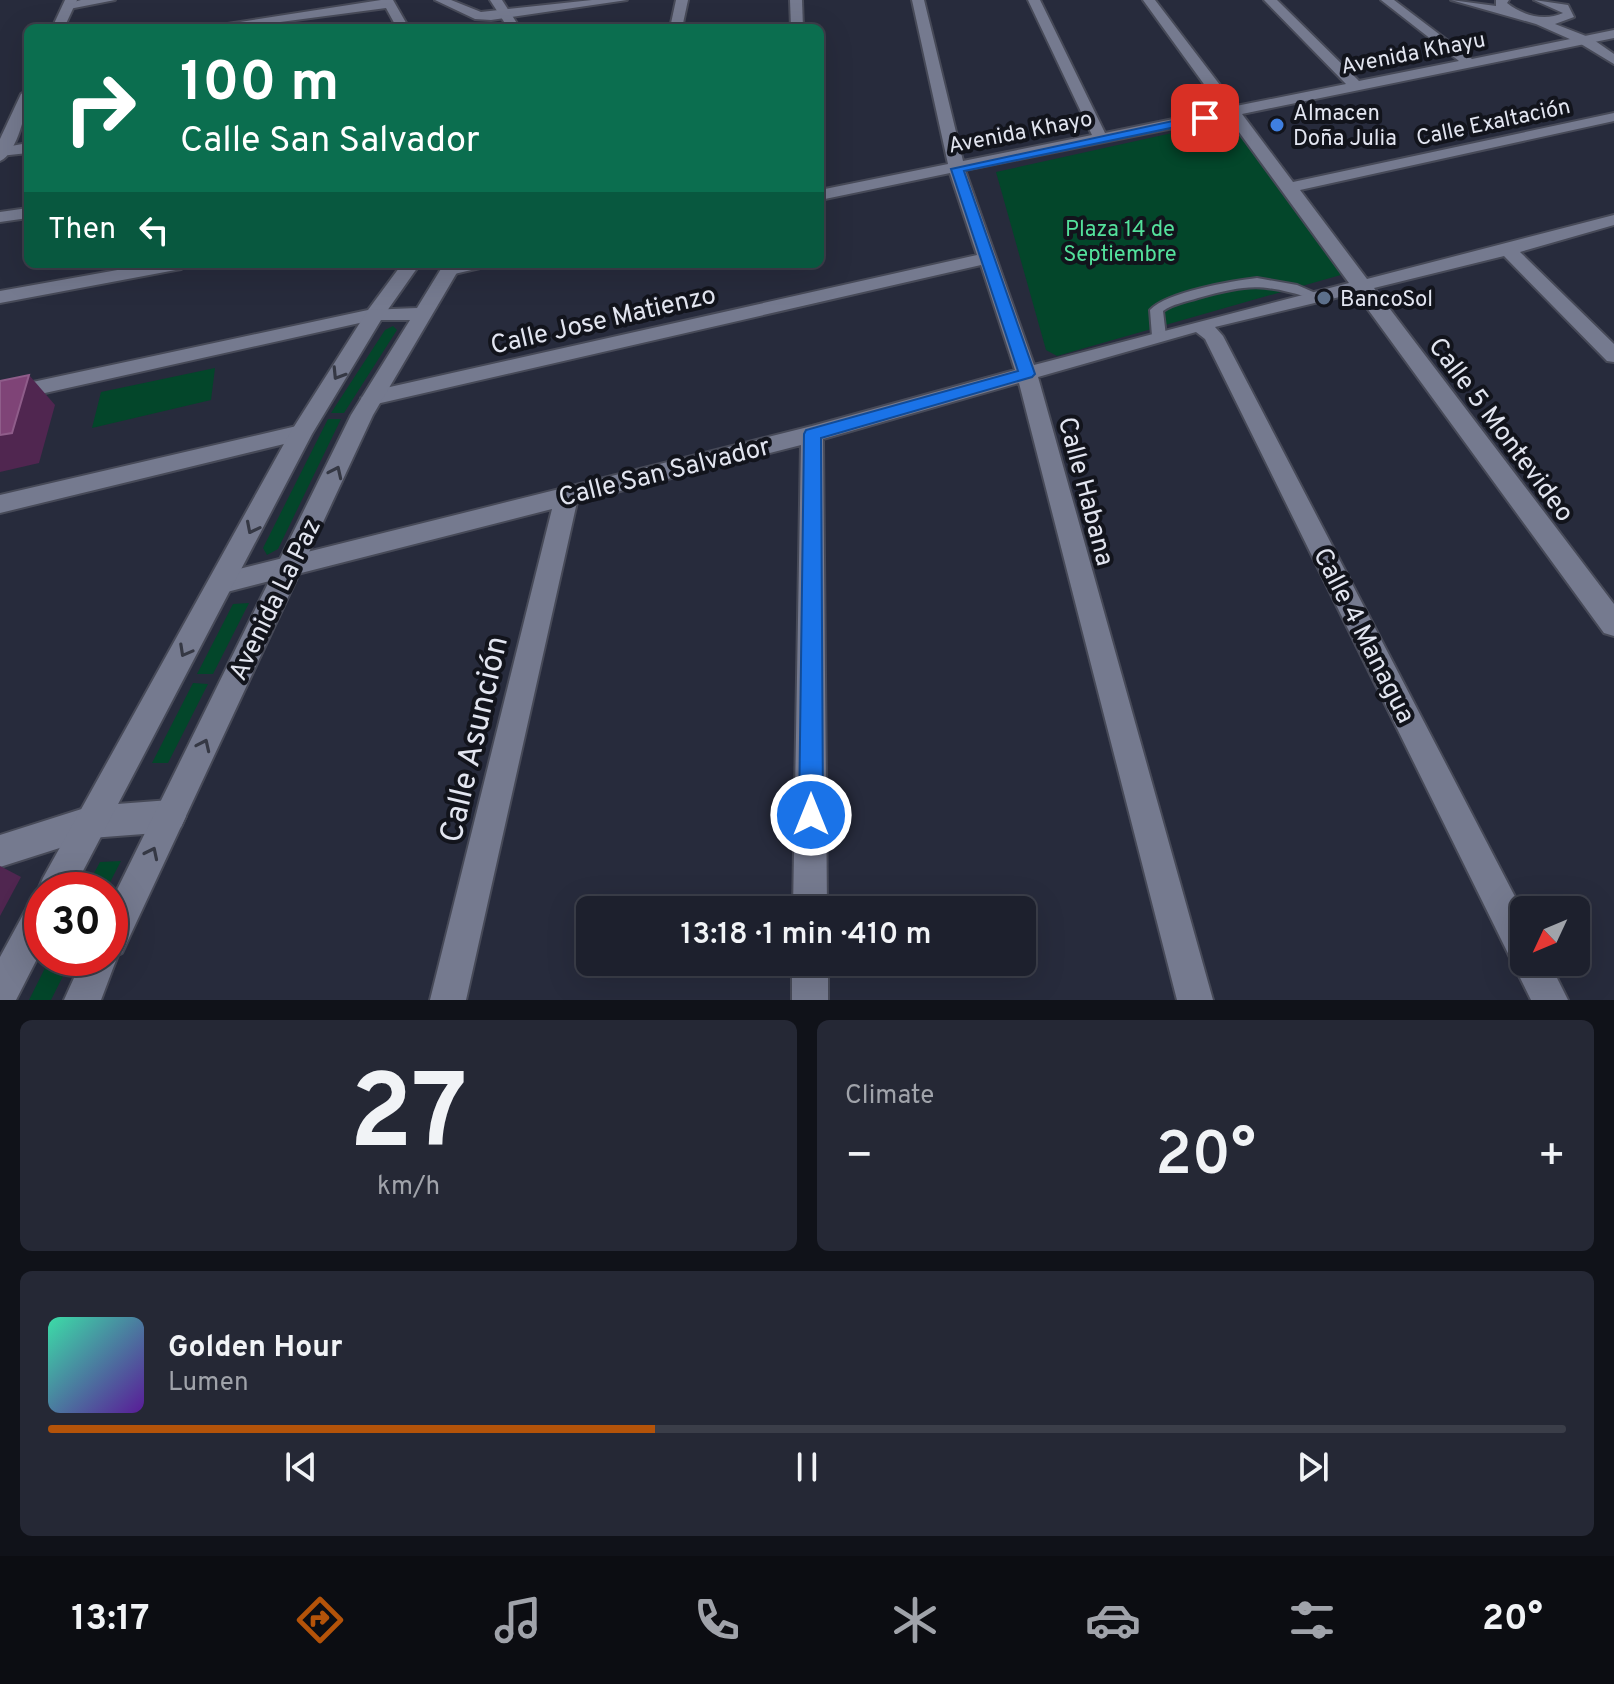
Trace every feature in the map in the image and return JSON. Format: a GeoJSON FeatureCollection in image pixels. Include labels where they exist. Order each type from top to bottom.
{"type":"FeatureCollection","features":[{"type":"Feature","properties":{"kind":"street"},"geometry":{"type":"LineString","coordinates":[[60,24],[70,2],[109,0]]}},
{"type":"Feature","properties":{"kind":"street"},"geometry":{"type":"LineString","coordinates":[[441,0],[479,16],[562,12],[621,0]]}},
{"type":"Feature","properties":{"kind":"street"},"geometry":{"type":"LineString","coordinates":[[496,0],[511,24]]}},
{"type":"Feature","properties":{"kind":"street"},"geometry":{"type":"LineString","coordinates":[[677,24],[682,0]]}},
{"type":"Feature","properties":{"kind":"street"},"geometry":{"type":"LineString","coordinates":[[796,0],[797,24]]}},
{"type":"Feature","properties":{"kind":"street","name":"Calle Habana"},"geometry":{"type":"LineString","coordinates":[[918,0],[957,169],[1027,374],[1195,1000]]}},
{"type":"Feature","properties":{"kind":"street"},"geometry":{"type":"LineString","coordinates":[[1034,0],[1093,128],[1103,139]]}},
{"type":"Feature","properties":{"kind":"street","name":"Calle 5 Montevideo"},"geometry":{"type":"LineString","coordinates":[[1149,0],[1230,113],[1614,625]]}},
{"type":"Feature","properties":{"kind":"street"},"geometry":{"type":"LineString","coordinates":[[1270,0],[1356,86]]}},
{"type":"Feature","properties":{"kind":"street"},"geometry":{"type":"LineString","coordinates":[[1387,0],[1469,63]]}},
{"type":"Feature","properties":{"kind":"street"},"geometry":{"type":"LineString","coordinates":[[1457,0],[1602,36],[1614,60]]}},
{"type":"Feature","properties":{"kind":"street"},"geometry":{"type":"LineString","coordinates":[[1503,0],[1501,6],[1517,14],[1555,20],[1568,17],[1562,5]]}},
{"type":"Feature","properties":{"kind":"street"},"geometry":{"type":"LineString","coordinates":[[1540,0],[1562,5],[1580,19]]}},
{"type":"Feature","properties":{"kind":"street"},"geometry":{"type":"LineString","coordinates":[[236,24],[388,2],[401,24]]}},
{"type":"Feature","properties":{"kind":"street","name":"Avenida Khayu"},"geometry":{"type":"LineString","coordinates":[[1230,113],[1602,36]]}},
{"type":"Feature","properties":{"kind":"street"},"geometry":{"type":"LineString","coordinates":[[1,154],[24,104]]}},
{"type":"Feature","properties":{"kind":"street","name":"Avenida Khayo"},"geometry":{"type":"LineString","coordinates":[[824,194],[1230,113]]}},
{"type":"Feature","properties":{"kind":"street","name":"Calle Exaltación"},"geometry":{"type":"LineString","coordinates":[[1288,188],[1614,117]]}},
{"type":"Feature","properties":{"kind":"street"},"geometry":{"type":"LineString","coordinates":[[1,154],[24,149]]}},
{"type":"Feature","properties":{"kind":"street"},"geometry":{"type":"LineString","coordinates":[[0,217],[24,214]]}},
{"type":"Feature","properties":{"kind":"street","name":"Calle San Salvador"},"geometry":{"type":"LineString","coordinates":[[223,583],[812,434],[1200,325],[1508,250],[1614,220]]}},
{"type":"Feature","properties":{"kind":"street"},"geometry":{"type":"LineString","coordinates":[[1508,250],[1614,356]]}},
{"type":"Feature","properties":{"kind":"street","name":"Calle Jose Matienzo"},"geometry":{"type":"LineString","coordinates":[[372,398],[986,258]]}},
{"type":"Feature","properties":{"kind":"street"},"geometry":{"type":"LineString","coordinates":[[0,297],[159,268]]}},
{"type":"Feature","properties":{"kind":"street","name":"Avenida La Paz"},"geometry":{"type":"LineString","coordinates":[[65,872],[223,583],[301,433],[375,314],[408,268]]}},
{"type":"Feature","properties":{"kind":"street","name":"Avenida La Paz"},"geometry":{"type":"LineString","coordinates":[[128,904],[372,398],[451,268]]}},
{"type":"Feature","properties":{"kind":"street"},"geometry":{"type":"LineString","coordinates":[[0,396],[375,314],[423,314]]}},
{"type":"Feature","properties":{"kind":"street","name":"Calle 4 Managua"},"geometry":{"type":"LineString","coordinates":[[1200,325],[1220,350],[1510,922]]}},
{"type":"Feature","properties":{"kind":"street"},"geometry":{"type":"LineString","coordinates":[[0,504],[301,433]]}},
{"type":"Feature","properties":{"kind":"street"},"geometry":{"type":"LineString","coordinates":[[810,896],[812,434]]}},
{"type":"Feature","properties":{"kind":"street","name":"Calle Asunción"},"geometry":{"type":"LineString","coordinates":[[448,1000],[567,495]]}},
{"type":"Feature","properties":{"kind":"street"},"geometry":{"type":"LineString","coordinates":[[0,851],[91,822],[170,816]]}},
{"type":"Feature","properties":{"kind":"street"},"geometry":{"type":"LineString","coordinates":[[0,993],[24,948]]}},
{"type":"Feature","properties":{"kind":"street"},"geometry":{"type":"LineString","coordinates":[[82,1000],[93,976]]}},
{"type":"Feature","properties":{"kind":"street"},"geometry":{"type":"LineString","coordinates":[[810,976],[810,1000]]}},
{"type":"Feature","properties":{"kind":"street"},"geometry":{"type":"LineString","coordinates":[[1537,976],[1550,1000]]}},
{"type":"Feature","properties":{"kind":"lane"},"geometry":{"type":"LineString","coordinates":[[1159,336],[1156,310],[1160,307],[1256,280],[1276,281],[1314,295]]}},
{"type":"Feature","properties":{"kind":"green space","name":"Plaza 14 de Septiembre"},"geometry":{"type":"Polygon","coordinates":[[[1222,122],[1234,123],[1344,274],[1057,356],[1046,350],[996,172],[1222,122]]]}},
{"type":"Feature","properties":{"kind":"green space"},"geometry":{"type":"Polygon","coordinates":[[[393,326],[397,330],[344,413],[331,413],[385,330],[393,326]]]}},
{"type":"Feature","properties":{"kind":"green space"},"geometry":{"type":"Polygon","coordinates":[[[215,368],[211,400],[92,428],[101,392],[215,368]]]}},
{"type":"Feature","properties":{"kind":"green space"},"geometry":{"type":"Polygon","coordinates":[[[328,419],[341,419],[278,549],[267,555],[263,548],[328,419]]]}},
{"type":"Feature","properties":{"kind":"green space"},"geometry":{"type":"Polygon","coordinates":[[[249,603],[213,674],[197,674],[233,604],[249,603]]]}},
{"type":"Feature","properties":{"kind":"green space"},"geometry":{"type":"Polygon","coordinates":[[[193,683],[208,684],[168,763],[152,763],[193,683]]]}},
{"type":"Feature","properties":{"kind":"green space"},"geometry":{"type":"Polygon","coordinates":[[[121,861],[115,872],[95,872],[100,862],[121,861]]]}},
{"type":"Feature","properties":{"kind":"green space"},"geometry":{"type":"Polygon","coordinates":[[[41,976],[63,976],[51,1000],[29,1000],[41,976]]]}},
{"type":"Feature","properties":{"kind":"building"},"geometry":{"type":"Polygon","coordinates":[[[29,375],[12,433],[0,435],[0,381],[29,375]]]}},
{"type":"Feature","properties":{"kind":"place","name":"Almacen Doña Julia"},"geometry":{"type":"Point","coordinates":[1277,125]}},
{"type":"Feature","properties":{"kind":"place","name":"BancoSol"},"geometry":{"type":"Point","coordinates":[1324,298]}},
{"type":"Feature","properties":{"kind":"route"},"geometry":{"type":"LineString","coordinates":[[811,815],[812,434],[1027,374],[957,169],[1205,118]]}}]}
